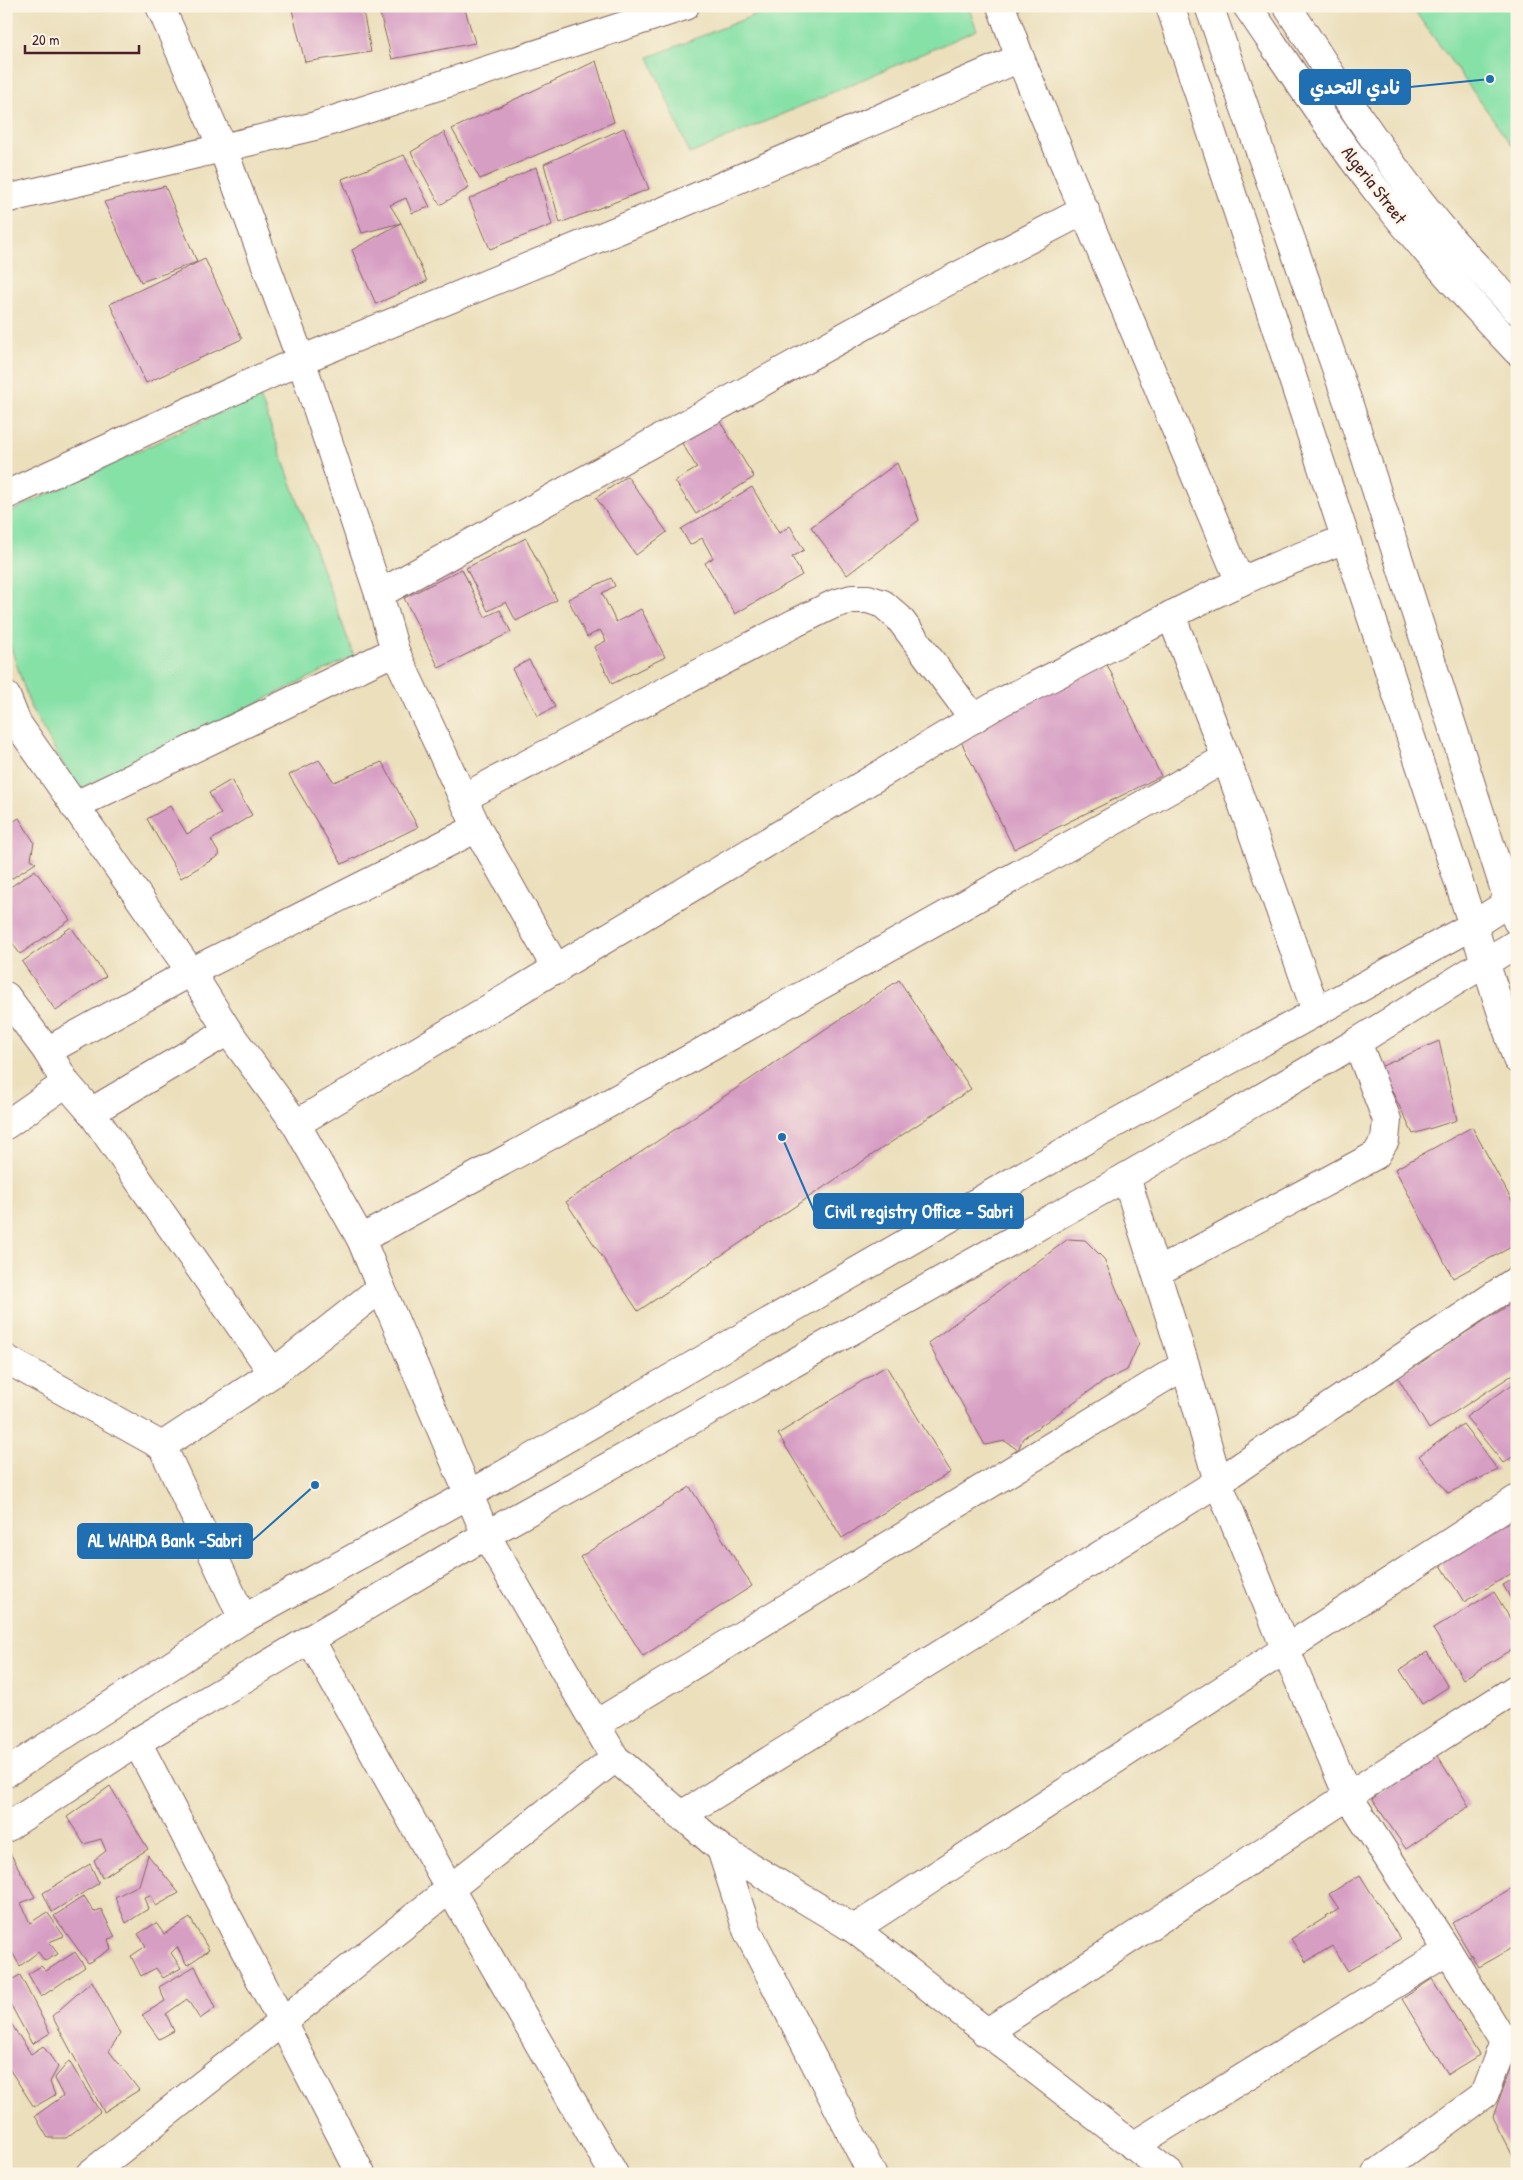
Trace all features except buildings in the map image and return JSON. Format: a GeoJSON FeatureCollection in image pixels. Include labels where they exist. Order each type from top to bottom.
{"type":"FeatureCollection","features":[{"type":"Feature","properties":{"kind":"street"},"geometry":{"type":"LineString","coordinates":[[160,6],[224,149],[301,360],[379,594],[395,651],[477,828],[557,970]]}},
{"type":"Feature","properties":{"kind":"street"},"geometry":{"type":"LineString","coordinates":[[6,199],[315,126],[685,6]]}},
{"type":"Feature","properties":{"kind":"street"},"geometry":{"type":"LineString","coordinates":[[1001,6],[1020,58],[1240,582]]}},
{"type":"Feature","properties":{"kind":"street"},"geometry":{"type":"LineString","coordinates":[[1170,6],[1484,964],[1517,1059]]}},
{"type":"Feature","properties":{"kind":"street"},"geometry":{"type":"LineString","coordinates":[[6,1773],[242,1620],[468,1495],[1099,1132],[1472,926],[1514,907],[1348,402],[1209,6]]}},
{"type":"Feature","properties":{"kind":"street","name":"Algeria Street"},"geometry":{"type":"LineString","coordinates":[[1247,6],[1329,126],[1381,196],[1484,316],[1517,351]]}},
{"type":"Feature","properties":{"kind":"street","name":"Algeria Street"},"geometry":{"type":"LineString","coordinates":[[1287,6],[1344,96],[1389,159],[1446,234],[1517,310]]}},
{"type":"Feature","properties":{"kind":"street"},"geometry":{"type":"LineString","coordinates":[[6,494],[301,360],[650,217],[1020,58]]}},
{"type":"Feature","properties":{"kind":"street"},"geometry":{"type":"LineString","coordinates":[[379,594],[900,306],[1085,210]]}},
{"type":"Feature","properties":{"kind":"street"},"geometry":{"type":"LineString","coordinates":[[296,1124],[557,970],[1003,702],[1060,675],[1171,615],[1240,582],[1345,539]]}},
{"type":"Feature","properties":{"kind":"street"},"geometry":{"type":"LineString","coordinates":[[463,798],[834,604],[852,599],[868,599],[883,604],[899,618],[974,719]]}},
{"type":"Feature","properties":{"kind":"street"},"geometry":{"type":"LineString","coordinates":[[1171,615],[1226,758],[1316,1011]]}},
{"type":"Feature","properties":{"kind":"street"},"geometry":{"type":"LineString","coordinates":[[74,806],[395,651]]}},
{"type":"Feature","properties":{"kind":"street"},"geometry":{"type":"LineString","coordinates":[[6,696],[17,723],[191,972],[228,1031],[296,1124],[361,1239],[486,1534],[615,1758],[680,1816],[721,1849],[854,1928],[986,2033],[1170,2174]]}},
{"type":"Feature","properties":{"kind":"street"},"geometry":{"type":"LineString","coordinates":[[361,1239],[675,1067],[1226,758]]}},
{"type":"Feature","properties":{"kind":"street"},"geometry":{"type":"LineString","coordinates":[[47,1051],[191,972],[477,828]]}},
{"type":"Feature","properties":{"kind":"street"},"geometry":{"type":"LineString","coordinates":[[6,1828],[137,1742],[486,1534],[1126,1177],[1357,1042],[1517,943]]}},
{"type":"Feature","properties":{"kind":"street"},"geometry":{"type":"LineString","coordinates":[[6,996],[47,1051],[66,1083],[91,1112],[273,1373]]}},
{"type":"Feature","properties":{"kind":"street"},"geometry":{"type":"LineString","coordinates":[[91,1112],[228,1031]]}},
{"type":"Feature","properties":{"kind":"street"},"geometry":{"type":"LineString","coordinates":[[1157,1272],[1376,1155],[1385,1140],[1387,1120],[1357,1042]]}},
{"type":"Feature","properties":{"kind":"street"},"geometry":{"type":"LineString","coordinates":[[6,1125],[66,1083]]}},
{"type":"Feature","properties":{"kind":"street"},"geometry":{"type":"LineString","coordinates":[[1126,1177],[1157,1272],[1218,1482],[1285,1648],[1348,1796],[1448,1951],[1510,2039],[1484,2095],[1376,2174]]}},
{"type":"Feature","properties":{"kind":"street"},"geometry":{"type":"LineString","coordinates":[[680,1816],[1218,1482],[1517,1280]]}},
{"type":"Feature","properties":{"kind":"street"},"geometry":{"type":"LineString","coordinates":[[162,1446],[273,1373],[381,1288]]}},
{"type":"Feature","properties":{"kind":"street"},"geometry":{"type":"LineString","coordinates":[[6,1359],[162,1446],[242,1620]]}},
{"type":"Feature","properties":{"kind":"street"},"geometry":{"type":"LineString","coordinates":[[596,1724],[1184,1365]]}},
{"type":"Feature","properties":{"kind":"street"},"geometry":{"type":"LineString","coordinates":[[854,1928],[1517,1499]]}},
{"type":"Feature","properties":{"kind":"street"},"geometry":{"type":"LineString","coordinates":[[310,1639],[450,1890],[614,2174]]}},
{"type":"Feature","properties":{"kind":"street"},"geometry":{"type":"LineString","coordinates":[[986,2033],[1348,1796],[1517,1688]]}},
{"type":"Feature","properties":{"kind":"street"},"geometry":{"type":"LineString","coordinates":[[137,1742],[361,2174]]}},
{"type":"Feature","properties":{"kind":"street"},"geometry":{"type":"LineString","coordinates":[[90,2174],[283,2023],[615,1758]]}},
{"type":"Feature","properties":{"kind":"street"},"geometry":{"type":"LineString","coordinates":[[721,1849],[747,1930],[872,2174]]}},
{"type":"Feature","properties":{"kind":"street"},"geometry":{"type":"LineString","coordinates":[[1133,2146],[1448,1951]]}},
{"type":"Feature","properties":{"kind":"green space"},"geometry":{"type":"Polygon","coordinates":[[[777,6],[968,6],[977,30],[690,154],[649,57],[777,6]]]}},
{"type":"Feature","properties":{"kind":"green space"},"geometry":{"type":"Polygon","coordinates":[[[1411,6],[1517,6],[1517,152],[1411,6]]]}},
{"type":"Feature","properties":{"kind":"green space"},"geometry":{"type":"Polygon","coordinates":[[[259,394],[354,656],[78,790],[31,708],[6,633],[6,514],[259,394]]]}},
{"type":"Feature","properties":{"kind":"place","name":"نادي التحدي"},"geometry":{"type":"Point","coordinates":[1490,79]}},
{"type":"Feature","properties":{"kind":"place","name":"Civil registry Office - Sabri"},"geometry":{"type":"Point","coordinates":[782,1137]}},
{"type":"Feature","properties":{"kind":"place","name":"AL WAHDA Bank -Sabri"},"geometry":{"type":"Point","coordinates":[315,1485]}}]}
